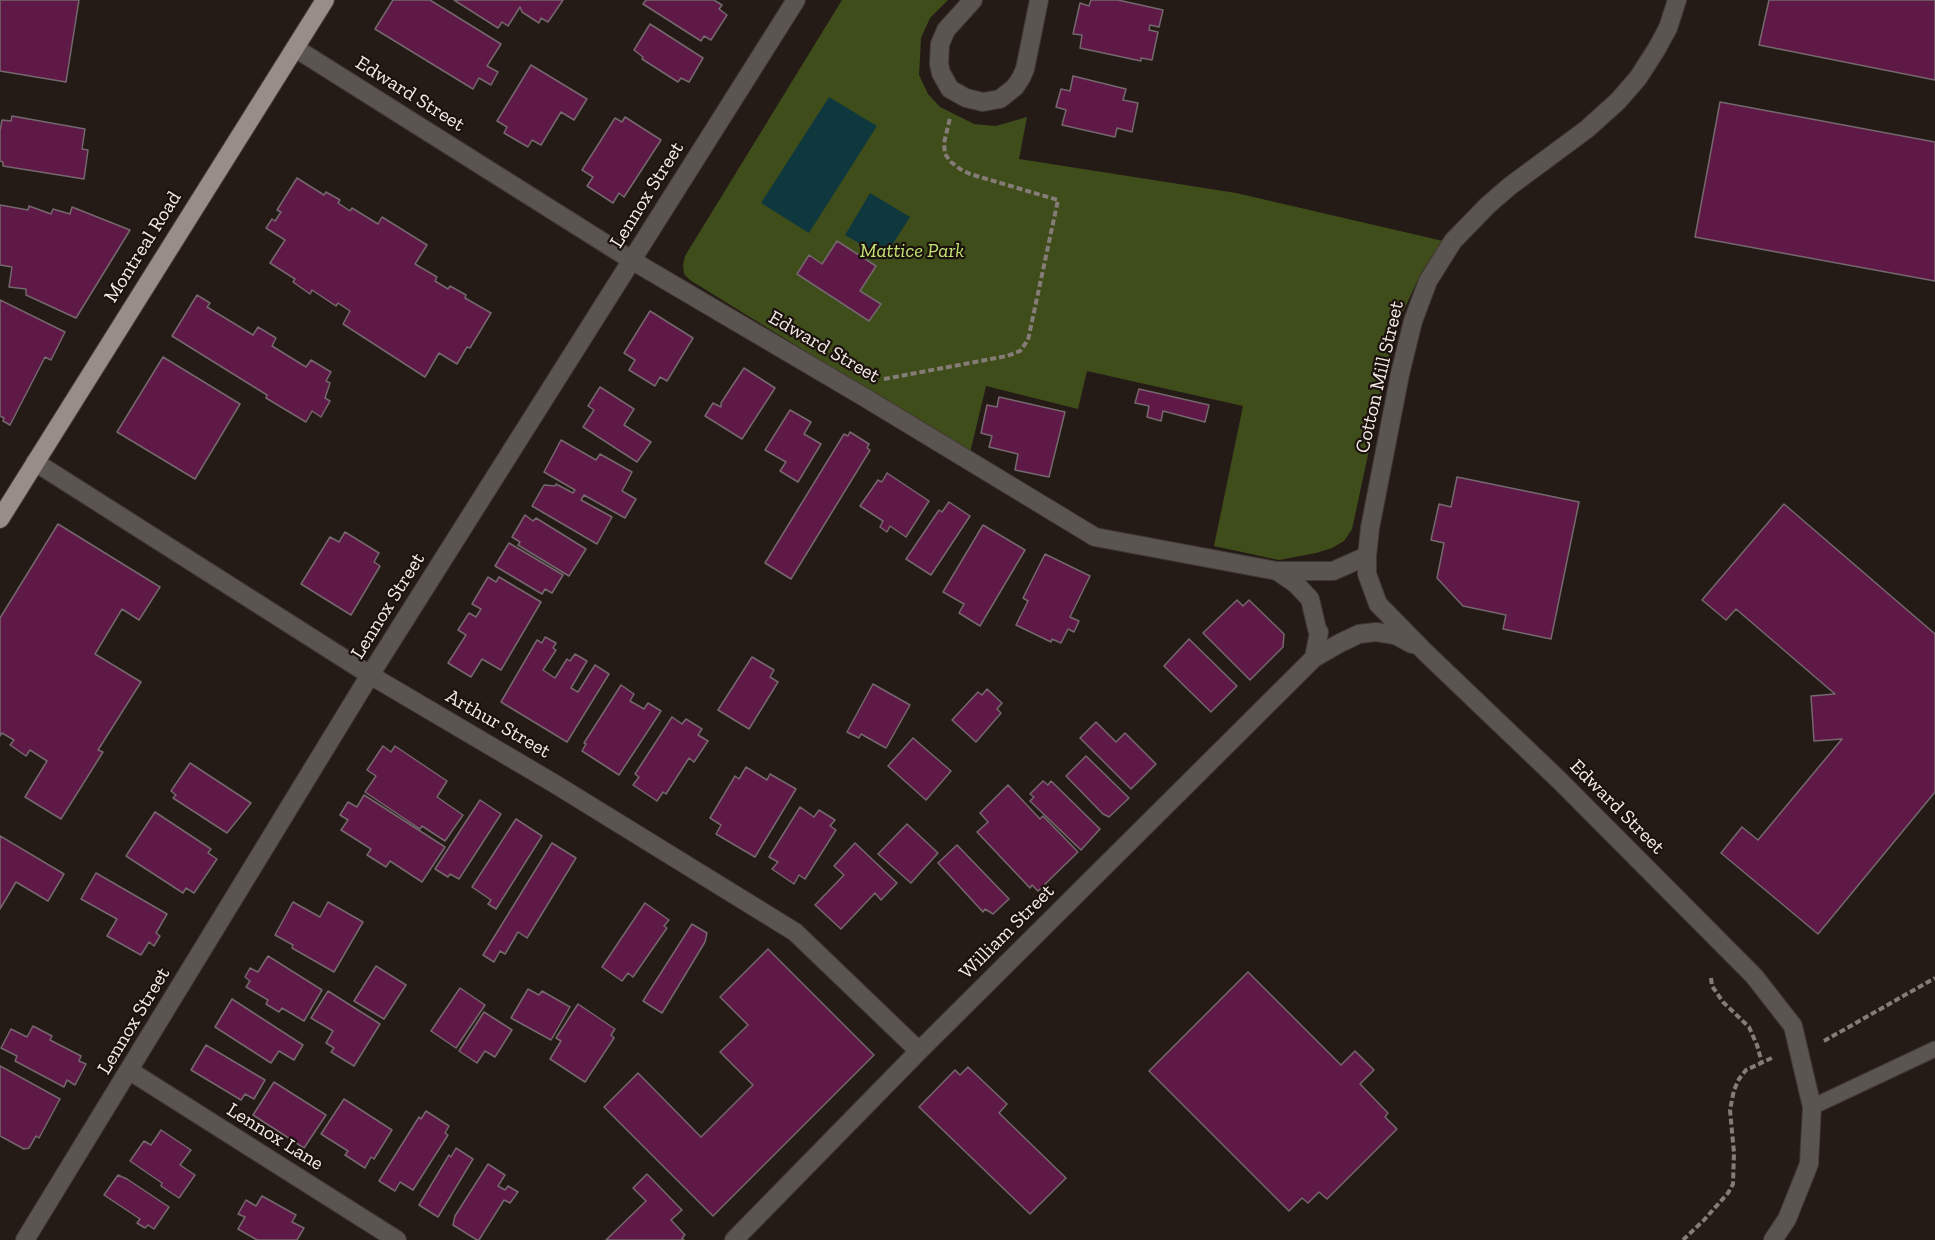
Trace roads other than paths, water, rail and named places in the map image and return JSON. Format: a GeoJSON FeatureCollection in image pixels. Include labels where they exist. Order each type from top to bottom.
{"type":"FeatureCollection","features":[{"type":"Feature","properties":{"kind":"main road","name":"Montreal Road"},"geometry":{"type":"LineString","coordinates":[[0,519],[325,0]]}},
{"type":"Feature","properties":{"kind":"street","name":"Lennox Street"},"geometry":{"type":"LineString","coordinates":[[25,1240],[370,675],[796,0]]}},
{"type":"Feature","properties":{"kind":"street"},"geometry":{"type":"LineString","coordinates":[[973,0],[946,30],[940,44],[939,64],[950,89],[966,98],[983,102],[1000,99],[1015,87],[1021,78],[1025,69],[1039,0]]}},
{"type":"Feature","properties":{"kind":"street","name":"Cotton Mill Street"},"geometry":{"type":"LineString","coordinates":[[1383,609],[1378,604],[1367,574],[1366,556],[1400,374],[1413,321],[1428,281],[1453,241],[1488,205],[1587,129],[1618,101],[1638,78],[1656,50],[1668,28],[1677,0]]}},
{"type":"Feature","properties":{"kind":"street","name":"Edward Street"},"geometry":{"type":"LineString","coordinates":[[295,48],[633,261],[1095,537],[1277,571],[1333,571],[1366,556]]}},
{"type":"Feature","properties":{"kind":"street","name":"Arthur Street"},"geometry":{"type":"LineString","coordinates":[[35,462],[370,675],[555,784],[795,933],[919,1051]]}},
{"type":"Feature","properties":{"kind":"street"},"geometry":{"type":"LineString","coordinates":[[1277,571],[1296,584],[1310,599],[1319,632],[1314,658]]}},
{"type":"Feature","properties":{"kind":"street","name":"Edward Street"},"geometry":{"type":"LineString","coordinates":[[1383,609],[1560,781],[1754,976],[1793,1026],[1812,1107],[1809,1164],[1787,1219],[1773,1240]]}},
{"type":"Feature","properties":{"kind":"street","name":"William Street"},"geometry":{"type":"LineString","coordinates":[[734,1240],[919,1051],[1314,658],[1359,634],[1376,632],[1395,635],[1426,653]]}},
{"type":"Feature","properties":{"kind":"street","name":"Lennox Lane"},"geometry":{"type":"LineString","coordinates":[[130,1071],[397,1240]]}},
{"type":"Feature","properties":{"kind":"lane"},"geometry":{"type":"LineString","coordinates":[[1812,1107],[1935,1049]]}},
{"type":"Feature","properties":{"kind":"water"},"geometry":{"type":"Polygon","coordinates":[[[829,97],[877,126],[809,233],[761,203],[829,97]]]}},
{"type":"Feature","properties":{"kind":"water"},"geometry":{"type":"Polygon","coordinates":[[[870,193],[910,217],[884,258],[845,235],[870,193]]]}},
{"type":"Feature","properties":{"kind":"park label","name":"Mattice Park"},"geometry":{"type":"Point","coordinates":[912,251]}}]}
